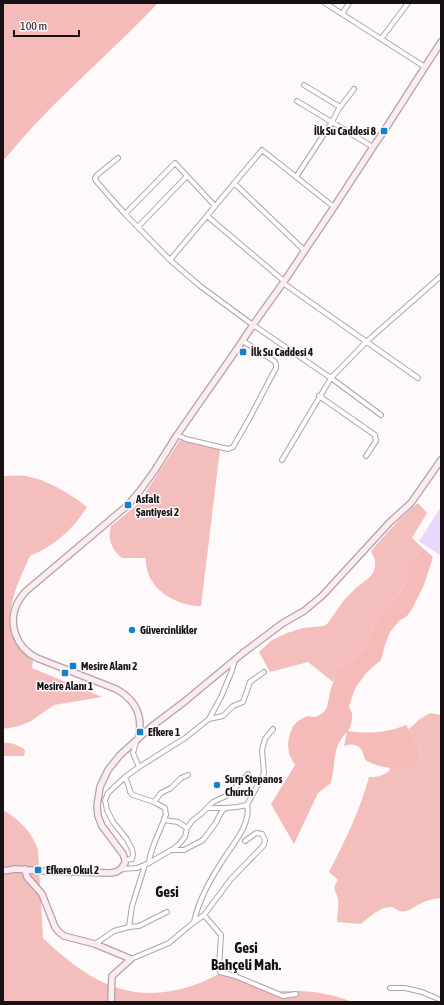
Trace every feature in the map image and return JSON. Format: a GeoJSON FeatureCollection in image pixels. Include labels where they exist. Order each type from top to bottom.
{"type":"FeatureCollection","features":[{"type":"Feature","properties":{"kind":"street"},"geometry":{"type":"LineString","coordinates":[[325,3],[425,67]]}},
{"type":"Feature","properties":{"kind":"street"},"geometry":{"type":"LineString","coordinates":[[342,14],[349,3]]}},
{"type":"Feature","properties":{"kind":"street"},"geometry":{"type":"LineString","coordinates":[[380,39],[408,3]]}},
{"type":"Feature","properties":{"kind":"street"},"geometry":{"type":"LineString","coordinates":[[139,767],[133,753],[140,732],[140,721],[137,710],[132,701],[125,694],[116,689],[33,656],[17,639],[14,631],[14,613],[18,602],[25,592],[128,505],[142,488],[305,251],[441,42]]}},
{"type":"Feature","properties":{"kind":"street"},"geometry":{"type":"LineString","coordinates":[[304,85],[340,107]]}},
{"type":"Feature","properties":{"kind":"street"},"geometry":{"type":"LineString","coordinates":[[296,178],[340,107],[354,89]]}},
{"type":"Feature","properties":{"kind":"street"},"geometry":{"type":"LineString","coordinates":[[297,101],[373,147]]}},
{"type":"Feature","properties":{"kind":"street"},"geometry":{"type":"LineString","coordinates":[[170,260],[262,150],[334,207]]}},
{"type":"Feature","properties":{"kind":"street"},"geometry":{"type":"LineString","coordinates":[[118,158],[97,174],[95,178],[96,182],[170,260],[200,286],[253,325],[382,415]]}},
{"type":"Feature","properties":{"kind":"street"},"geometry":{"type":"LineString","coordinates":[[125,214],[175,163],[215,206]]}},
{"type":"Feature","properties":{"kind":"street"},"geometry":{"type":"LineString","coordinates":[[138,227],[187,176]]}},
{"type":"Feature","properties":{"kind":"street"},"geometry":{"type":"LineString","coordinates":[[234,183],[305,251]]}},
{"type":"Feature","properties":{"kind":"street"},"geometry":{"type":"LineString","coordinates":[[207,216],[284,282],[418,378]]}},
{"type":"Feature","properties":{"kind":"street"},"geometry":{"type":"LineString","coordinates":[[282,460],[331,378],[366,342],[441,276]]}},
{"type":"Feature","properties":{"kind":"street"},"geometry":{"type":"LineString","coordinates":[[177,435],[186,439],[228,449],[232,447],[249,419],[276,368],[274,361],[243,341]]}},
{"type":"Feature","properties":{"kind":"street"},"geometry":{"type":"LineString","coordinates":[[319,396],[375,435],[376,441],[366,456]]}},
{"type":"Feature","properties":{"kind":"street"},"geometry":{"type":"LineString","coordinates":[[121,869],[125,860],[123,854],[102,826],[98,816],[97,806],[100,787],[108,770],[120,755],[151,727],[262,638],[283,623],[304,611],[322,596],[390,522],[411,503],[441,460]]}},
{"type":"Feature","properties":{"kind":"street"},"geometry":{"type":"LineString","coordinates":[[125,860],[132,859],[132,849],[126,838],[113,822],[107,810],[105,800],[108,793],[125,777],[185,738],[209,719],[222,697],[235,660]]}},
{"type":"Feature","properties":{"kind":"street"},"geometry":{"type":"LineString","coordinates":[[209,719],[223,716],[233,706],[243,702],[250,682],[264,672]]}},
{"type":"Feature","properties":{"kind":"street"},"geometry":{"type":"LineString","coordinates":[[194,922],[196,910],[207,888],[220,863],[237,841],[246,820],[248,809],[247,805],[264,773],[262,750],[265,739],[273,729]]}},
{"type":"Feature","properties":{"kind":"street"},"geometry":{"type":"LineString","coordinates":[[3,871],[25,869],[110,873],[121,869],[137,868],[147,864],[179,844],[185,837],[187,828],[192,821],[213,802],[226,796],[248,774]]}},
{"type":"Feature","properties":{"kind":"street"},"geometry":{"type":"LineString","coordinates":[[154,802],[161,793],[171,788],[181,778],[188,775]]}},
{"type":"Feature","properties":{"kind":"street"},"geometry":{"type":"LineString","coordinates":[[125,777],[130,792],[133,795],[154,802],[165,808],[166,815],[132,906],[129,926]]}},
{"type":"Feature","properties":{"kind":"street"},"geometry":{"type":"LineString","coordinates":[[207,808],[226,808],[247,805]]}},
{"type":"Feature","properties":{"kind":"street"},"geometry":{"type":"LineString","coordinates":[[171,850],[184,850],[203,840],[215,824],[222,811],[226,808]]}},
{"type":"Feature","properties":{"kind":"street"},"geometry":{"type":"LineString","coordinates":[[164,820],[178,822],[187,828]]}},
{"type":"Feature","properties":{"kind":"street"},"geometry":{"type":"LineString","coordinates":[[111,1002],[112,976],[131,959],[169,943],[204,915],[231,879],[264,845],[266,840],[262,834],[256,832],[245,841]]}},
{"type":"Feature","properties":{"kind":"street"},"geometry":{"type":"LineString","coordinates":[[25,869],[27,877],[42,894],[55,927],[59,932],[64,936],[95,944],[131,959]]}},
{"type":"Feature","properties":{"kind":"street"},"geometry":{"type":"LineString","coordinates":[[95,944],[114,931],[129,926],[139,926],[168,912]]}},
{"type":"Feature","properties":{"kind":"street"},"geometry":{"type":"LineString","coordinates":[[204,915],[221,934],[220,972],[240,978],[283,996],[296,994]]}},
{"type":"Feature","properties":{"kind":"street"},"geometry":{"type":"LineString","coordinates":[[390,988],[405,988],[422,992],[441,1000]]}},
{"type":"Feature","properties":{"kind":"shaded area"},"geometry":{"type":"Polygon","coordinates":[[[3,3],[158,3],[42,117],[3,161],[3,3]]]}},
{"type":"Feature","properties":{"kind":"shaded area"},"geometry":{"type":"Polygon","coordinates":[[[180,440],[220,449],[201,606],[181,603],[163,593],[150,578],[146,558],[122,558],[113,548],[110,540],[111,526],[138,504],[180,440]]]}},
{"type":"Feature","properties":{"kind":"shaded area"},"geometry":{"type":"Polygon","coordinates":[[[3,476],[25,476],[41,480],[66,492],[87,507],[69,530],[55,542],[30,556],[16,589],[10,613],[10,624],[12,635],[17,646],[33,661],[32,668],[102,697],[54,705],[31,721],[19,726],[3,729],[3,476]]]}},
{"type":"Feature","properties":{"kind":"shaded area"},"geometry":{"type":"Polygon","coordinates":[[[418,503],[427,513],[412,538],[423,548],[412,559],[407,581],[398,595],[380,614],[364,648],[353,659],[342,666],[333,682],[308,662],[270,672],[259,652],[272,640],[287,633],[303,628],[324,626],[328,623],[344,600],[373,573],[375,560],[371,551],[399,520],[418,503]]]}},
{"type":"Feature","properties":{"kind":"shaded area"},"geometry":{"type":"Polygon","coordinates":[[[441,507],[441,556],[419,541],[441,507]]]}},
{"type":"Feature","properties":{"kind":"shaded area"},"geometry":{"type":"Polygon","coordinates":[[[423,548],[433,557],[424,585],[407,616],[399,621],[390,632],[381,660],[367,672],[356,687],[349,707],[352,713],[352,719],[348,731],[377,732],[392,730],[406,725],[415,738],[421,751],[416,770],[386,767],[367,761],[359,747],[352,744],[344,746],[347,732],[341,739],[335,754],[331,783],[318,793],[294,844],[271,804],[295,765],[289,754],[288,745],[293,726],[305,717],[318,716],[324,712],[327,707],[331,688],[338,671],[364,648],[380,614],[398,595],[407,581],[408,568],[412,559],[423,548]]]}},
{"type":"Feature","properties":{"kind":"shaded area"},"geometry":{"type":"Polygon","coordinates":[[[430,713],[441,715],[441,898],[433,899],[406,911],[399,911],[391,907],[383,908],[361,924],[337,922],[338,899],[334,888],[338,880],[329,872],[352,825],[369,777],[384,774],[389,771],[390,767],[416,770],[421,751],[409,729],[420,719],[430,713]]]}},
{"type":"Feature","properties":{"kind":"shaded area"},"geometry":{"type":"Polygon","coordinates":[[[3,742],[14,744],[23,748],[25,751],[24,756],[3,756],[3,742]]]}},
{"type":"Feature","properties":{"kind":"shaded area"},"geometry":{"type":"Polygon","coordinates":[[[3,810],[25,827],[38,850],[43,938],[73,964],[98,980],[122,989],[137,992],[167,992],[196,984],[224,971],[271,990],[315,992],[335,996],[353,1002],[3,1002],[3,810]]]}},
{"type":"Feature","properties":{"kind":"place","name":"İlk Su Caddesi 8"},"geometry":{"type":"Point","coordinates":[384,131]}},
{"type":"Feature","properties":{"kind":"place","name":"İlk Su Caddesi 4"},"geometry":{"type":"Point","coordinates":[243,352]}},
{"type":"Feature","properties":{"kind":"place","name":"Asfalt Şantiyesi 2"},"geometry":{"type":"Point","coordinates":[128,505]}},
{"type":"Feature","properties":{"kind":"place","name":"Güvercinlikler"},"geometry":{"type":"Point","coordinates":[132,630]}},
{"type":"Feature","properties":{"kind":"place","name":"Mesire Alanı 2"},"geometry":{"type":"Point","coordinates":[73,666]}},
{"type":"Feature","properties":{"kind":"place","name":"Mesire Alanı 1"},"geometry":{"type":"Point","coordinates":[65,673]}},
{"type":"Feature","properties":{"kind":"place","name":"Efkere 1"},"geometry":{"type":"Point","coordinates":[140,732]}},
{"type":"Feature","properties":{"kind":"place","name":"Surp Stepanos Church"},"geometry":{"type":"Point","coordinates":[217,785]}},
{"type":"Feature","properties":{"kind":"place","name":"Efkere Okul 2"},"geometry":{"type":"Point","coordinates":[38,870]}},
{"type":"Feature","properties":{"kind":"district","name":"Gesi"},"geometry":{"type":"Point","coordinates":[167,891]}},
{"type":"Feature","properties":{"kind":"district","name":"Gesi Bahçeli Mah."},"geometry":{"type":"Point","coordinates":[246,956]}}]}
